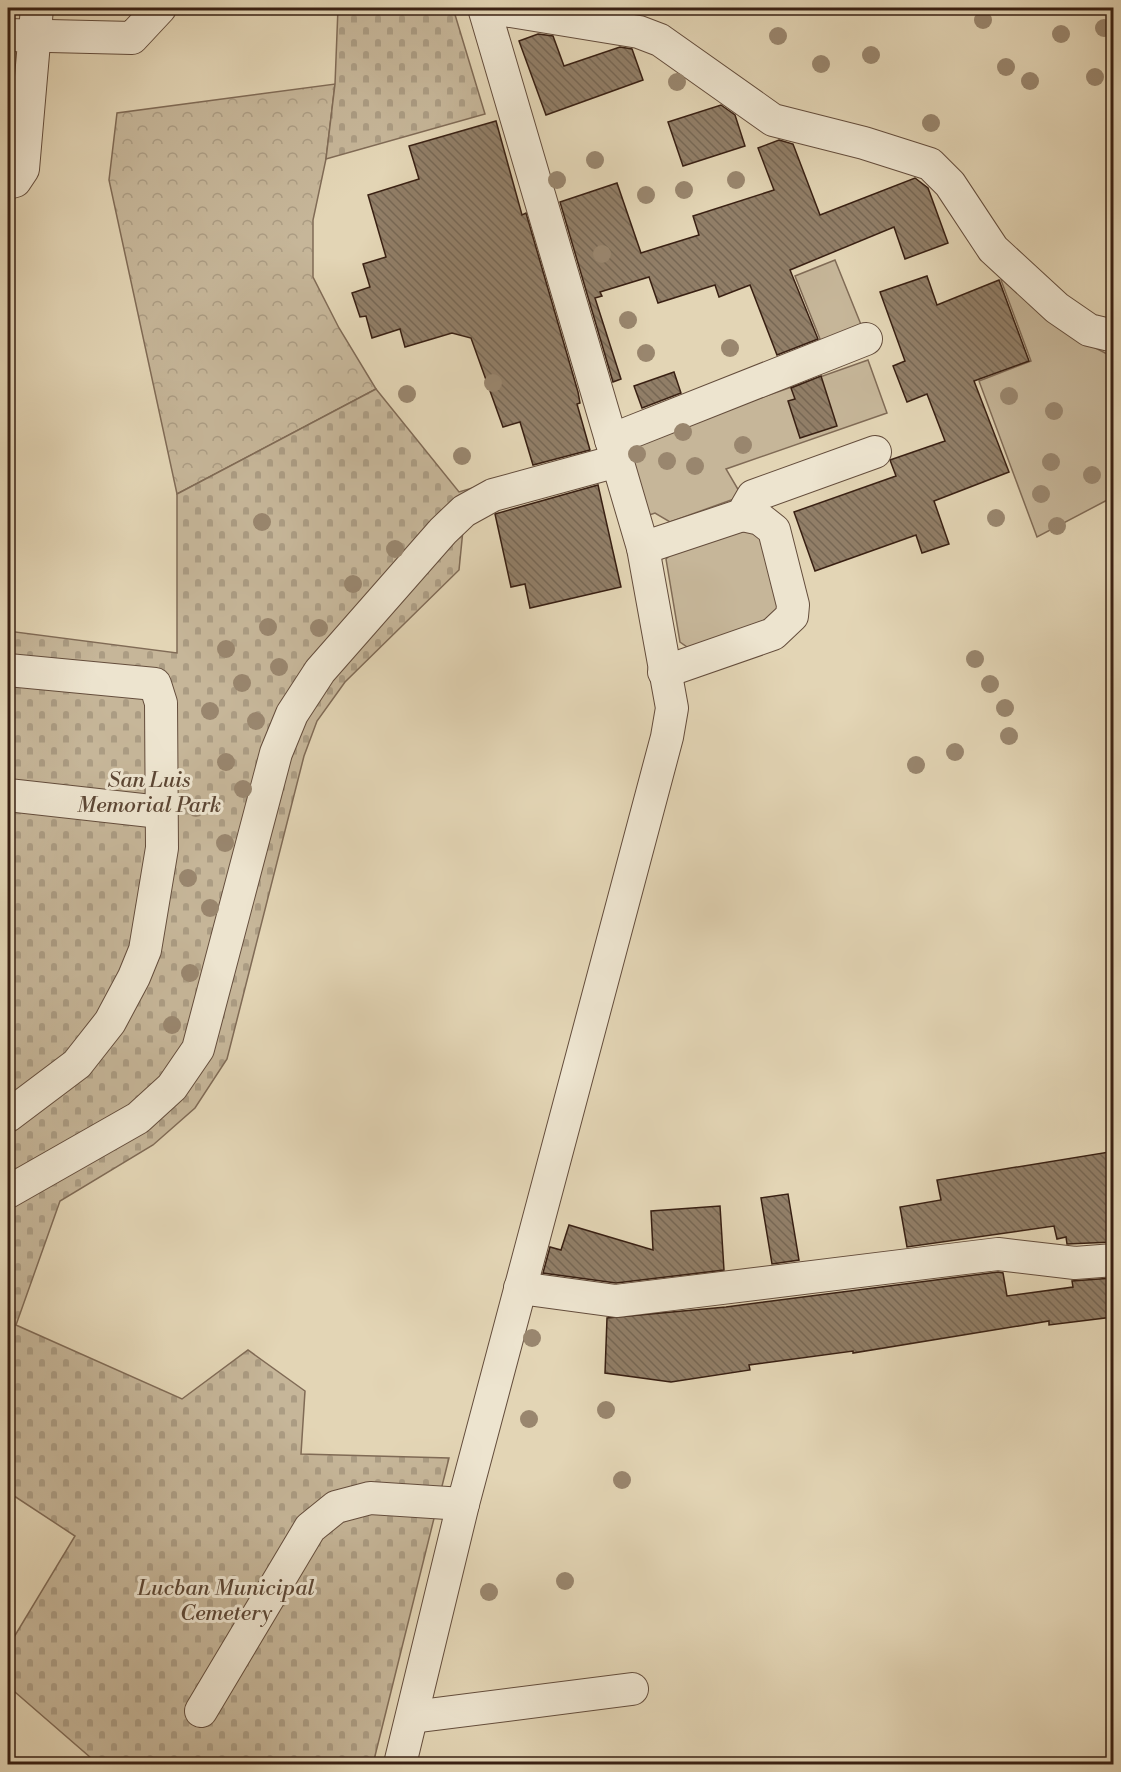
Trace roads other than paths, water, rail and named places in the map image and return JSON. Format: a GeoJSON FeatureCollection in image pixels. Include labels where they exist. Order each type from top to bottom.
{"type":"FeatureCollection","features":[{"type":"Feature","properties":{"kind":"street"},"geometry":{"type":"LineString","coordinates":[[8,183],[15,181],[23,169],[26,26],[132,38],[160,8]]}},
{"type":"Feature","properties":{"kind":"street"},"geometry":{"type":"LineString","coordinates":[[400,1764],[463,1504],[667,737],[672,708],[643,548],[484,8]]}},
{"type":"Feature","properties":{"kind":"street"},"geometry":{"type":"LineString","coordinates":[[492,8],[639,32],[660,40],[773,120],[864,143],[930,164],[950,184],[993,249],[1057,308],[1089,330],[1113,336]]}},
{"type":"Feature","properties":{"kind":"street"},"geometry":{"type":"LineString","coordinates":[[8,1192],[138,1118],[172,1087],[198,1049],[276,753],[292,714],[320,671],[443,531],[464,511],[493,495],[614,451],[866,339]]}},
{"type":"Feature","properties":{"kind":"street"},"geometry":{"type":"LineString","coordinates":[[742,515],[753,496],[875,452]]}},
{"type":"Feature","properties":{"kind":"street"},"geometry":{"type":"LineString","coordinates":[[643,548],[742,515],[760,519],[774,530],[794,605],[792,616],[773,634],[664,672]]}},
{"type":"Feature","properties":{"kind":"street"},"geometry":{"type":"LineString","coordinates":[[8,670],[155,684],[161,703],[162,848],[145,950],[134,977],[110,1022],[77,1064],[8,1116]]}},
{"type":"Feature","properties":{"kind":"street"},"geometry":{"type":"LineString","coordinates":[[8,795],[160,812]]}},
{"type":"Feature","properties":{"kind":"street"},"geometry":{"type":"LineString","coordinates":[[520,1288],[616,1301],[998,1254],[1075,1263],[1113,1260]]}},
{"type":"Feature","properties":{"kind":"street"},"geometry":{"type":"LineString","coordinates":[[201,1711],[310,1528],[336,1507],[370,1498],[463,1504]]}},
{"type":"Feature","properties":{"kind":"street"},"geometry":{"type":"LineString","coordinates":[[412,1717],[632,1689]]}},
{"type":"Feature","properties":{"kind":"park label","name":"San Luis Memorial Park"},"geometry":{"type":"Point","coordinates":[149,792]}},
{"type":"Feature","properties":{"kind":"park label","name":"Lucban Municipal Cemetery"},"geometry":{"type":"Point","coordinates":[226,1601]}}]}
